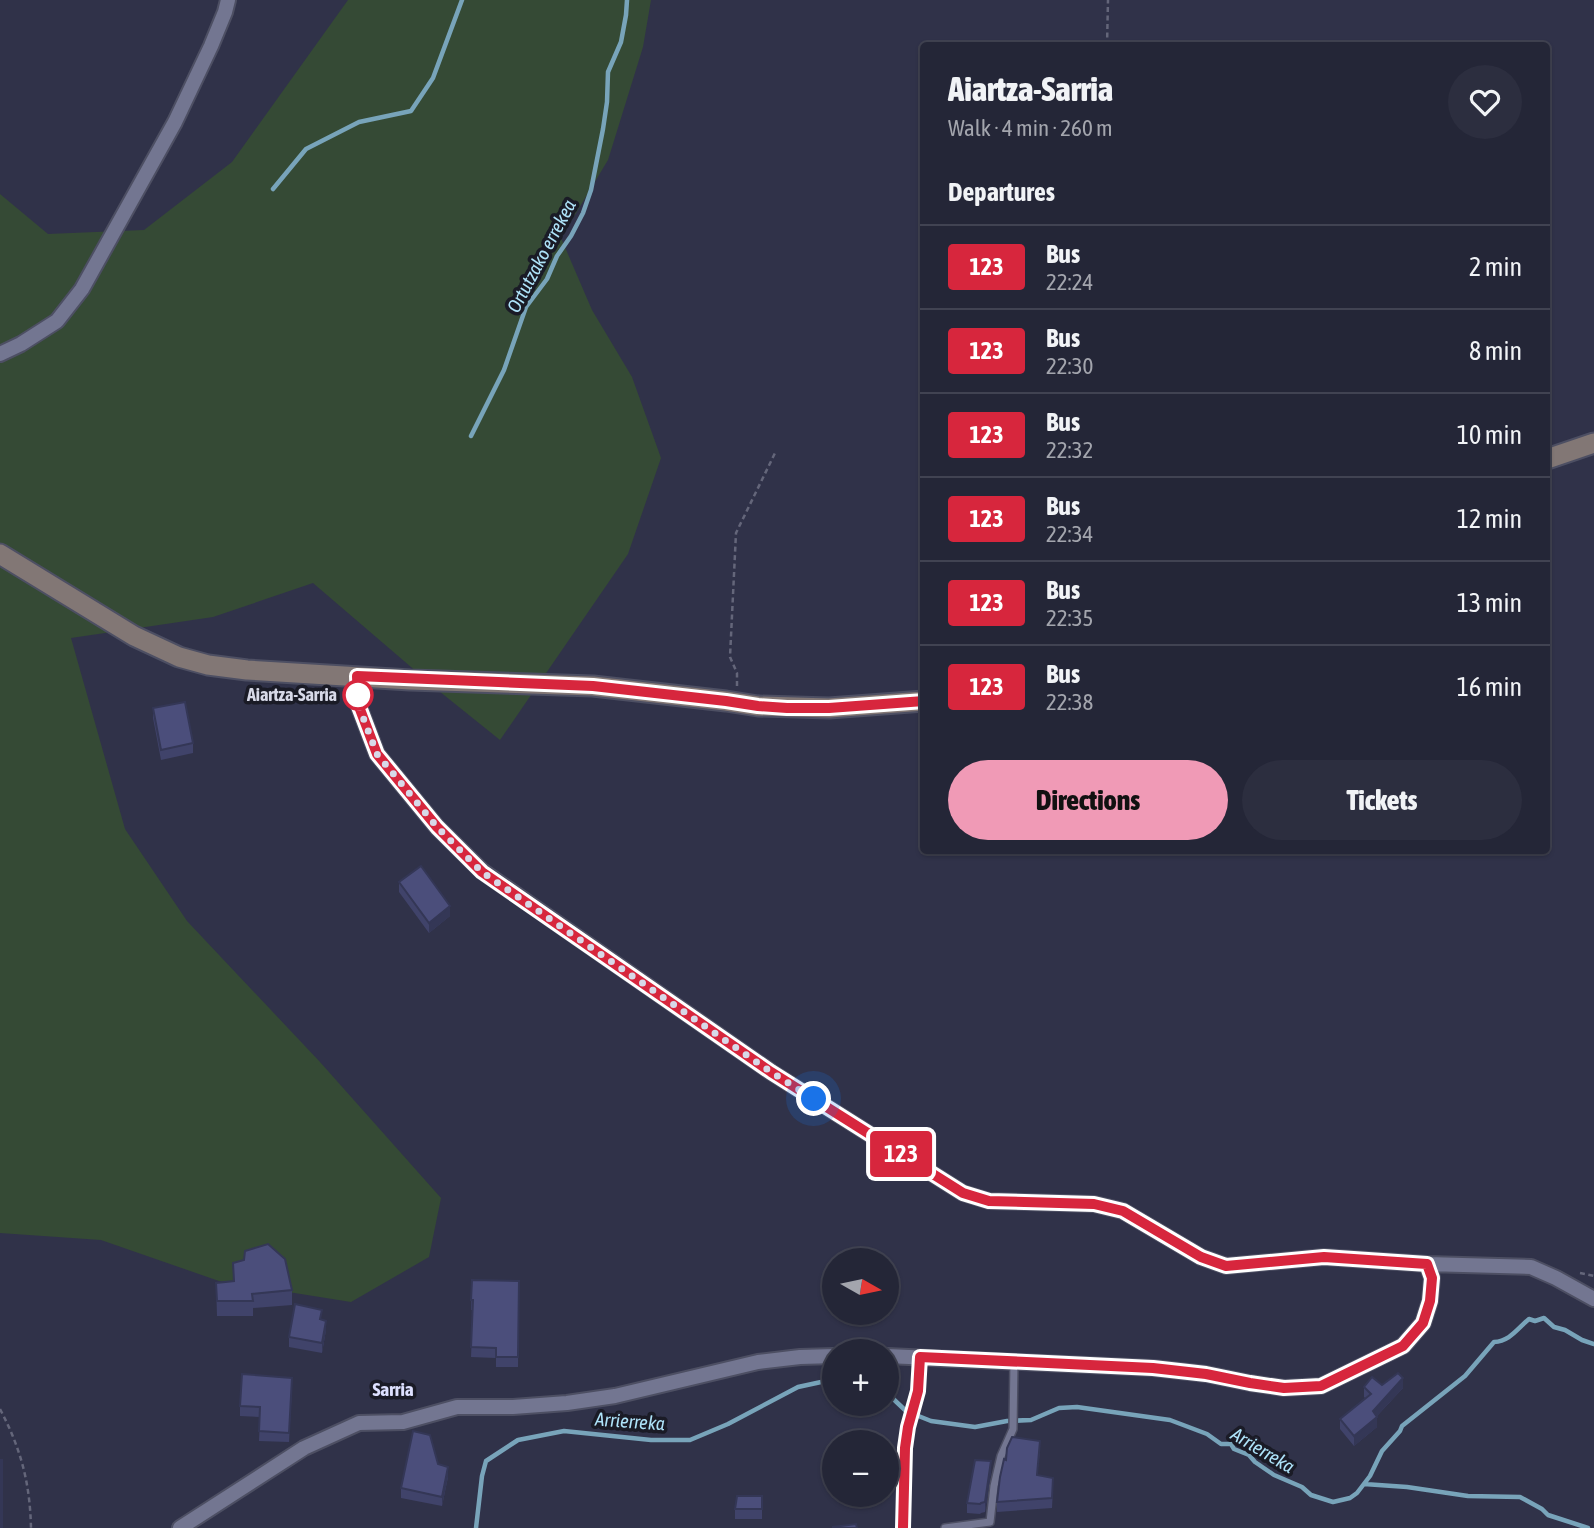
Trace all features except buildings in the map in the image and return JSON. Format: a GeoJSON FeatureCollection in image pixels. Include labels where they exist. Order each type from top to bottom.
{"type":"FeatureCollection","features":[{"type":"Feature","properties":{"kind":"street"},"geometry":{"type":"LineString","coordinates":[[0,354],[57,321],[82,289],[175,122],[228,0]]}},
{"type":"Feature","properties":{"kind":"street"},"geometry":{"type":"LineString","coordinates":[[1550,458],[1594,443]]}},
{"type":"Feature","properties":{"kind":"street"},"geometry":{"type":"LineString","coordinates":[[0,554],[134,636],[179,657],[208,665],[247,670],[357,676],[593,686],[787,708],[829,708],[920,701]]}},
{"type":"Feature","properties":{"kind":"street"},"geometry":{"type":"LineString","coordinates":[[357,676],[358,704],[377,754],[437,827],[482,872],[771,1072],[963,1193],[989,1201],[1094,1204],[1123,1211],[1201,1257],[1226,1266],[1324,1257],[1531,1267],[1594,1299]]}},
{"type":"Feature","properties":{"kind":"street"},"geometry":{"type":"LineString","coordinates":[[899,1356],[1153,1368],[1284,1388],[1321,1386],[1403,1346],[1423,1323],[1430,1301],[1432,1278],[1427,1264]]}},
{"type":"Feature","properties":{"kind":"street"},"geometry":{"type":"LineString","coordinates":[[180,1528],[304,1448],[359,1423],[402,1422],[457,1408],[540,1405],[615,1396],[758,1362],[822,1356]]}},
{"type":"Feature","properties":{"kind":"lane"},"geometry":{"type":"LineString","coordinates":[[903,1528],[905,1448],[918,1391],[920,1357]]}},
{"type":"Feature","properties":{"kind":"lane"},"geometry":{"type":"LineString","coordinates":[[946,1528],[990,1522],[1001,1456],[1013,1429],[1014,1362]]}},
{"type":"Feature","properties":{"kind":"path"},"geometry":{"type":"LineString","coordinates":[[1107,42],[1108,0]]}},
{"type":"Feature","properties":{"kind":"path"},"geometry":{"type":"LineString","coordinates":[[738,703],[737,673],[730,657],[736,533],[776,451]]}},
{"type":"Feature","properties":{"kind":"path"},"geometry":{"type":"LineString","coordinates":[[0,1409],[14,1436],[22,1460],[31,1528]]}},
{"type":"Feature","properties":{"kind":"green space"},"geometry":{"type":"Polygon","coordinates":[[[348,0],[651,0],[643,47],[608,160],[561,238],[592,310],[632,377],[661,458],[628,554],[500,740],[313,583],[213,617],[71,638],[125,829],[187,921],[320,1062],[441,1198],[429,1257],[351,1302],[219,1281],[101,1240],[0,1233],[0,194],[48,234],[144,230],[232,162],[348,0]]]}},
{"type":"Feature","properties":{"kind":"waterway"},"geometry":{"type":"LineString","coordinates":[[273,189],[306,149],[359,122],[411,111],[433,78],[462,0]]}},
{"type":"Feature","properties":{"kind":"waterway","name":"Ortutzako errekea"},"geometry":{"type":"LineString","coordinates":[[471,436],[504,370],[526,307],[547,279],[557,256],[583,213],[591,190],[603,129],[608,72],[621,42],[627,0]]}},
{"type":"Feature","properties":{"kind":"waterway","name":"Arrierreka"},"geometry":{"type":"LineString","coordinates":[[899,1404],[906,1411],[931,1421],[975,1427],[1031,1420],[1059,1408],[1077,1407],[1170,1420],[1207,1434],[1221,1444],[1231,1444],[1234,1449],[1249,1455],[1274,1475],[1302,1487],[1311,1495],[1333,1502],[1350,1498],[1357,1493],[1370,1476],[1382,1451],[1402,1426],[1465,1376],[1494,1342],[1509,1337],[1529,1319],[1535,1321],[1544,1318],[1554,1327],[1594,1344]]}},
{"type":"Feature","properties":{"kind":"waterway","name":"Arrierreka"},"geometry":{"type":"LineString","coordinates":[[476,1528],[486,1461],[518,1440],[564,1431],[651,1440],[690,1440],[728,1424],[798,1387],[822,1382]]}},
{"type":"Feature","properties":{"kind":"waterway"},"geometry":{"type":"LineString","coordinates":[[1364,1484],[1468,1496],[1520,1497],[1548,1515],[1588,1528]]}},
{"type":"Feature","properties":{"kind":"bus line","name":"123"},"geometry":{"type":"LineString","coordinates":[[903,1528],[905,1448],[918,1391],[920,1357],[1153,1368],[1284,1388],[1321,1386],[1403,1346],[1423,1323],[1430,1301],[1432,1278],[1427,1264],[1324,1257],[1226,1266],[1201,1257],[1123,1211],[1094,1204],[989,1201],[963,1193],[771,1072],[482,872],[437,827],[377,754],[358,704],[357,676],[593,686],[787,708],[829,708],[920,701]]}},
{"type":"Feature","properties":{"kind":"place","name":"Aiartza-Sarria"},"geometry":{"type":"Point","coordinates":[358,695]}},
{"type":"Feature","properties":{"kind":"district","name":"Sarria"},"geometry":{"type":"Point","coordinates":[393,1389]}},
{"type":"Feature","properties":{"kind":"route"},"geometry":{"type":"LineString","coordinates":[[358,695],[358,704],[377,754],[437,827],[482,872],[814,1099]]}}]}
